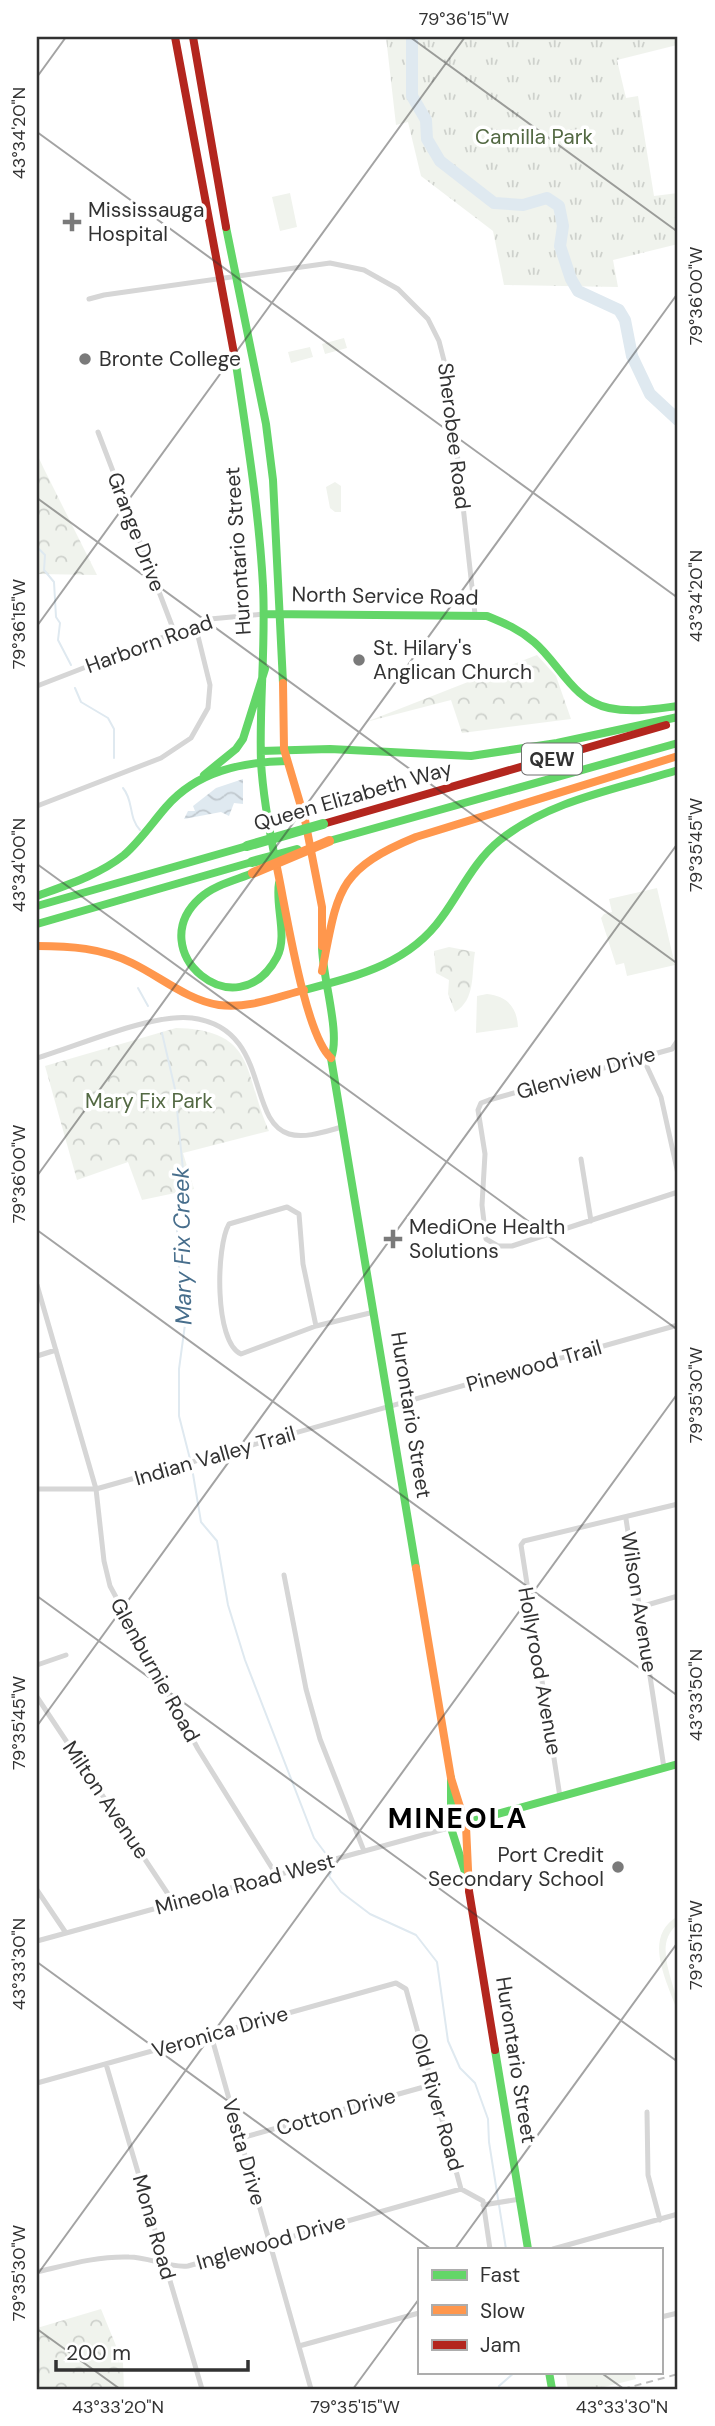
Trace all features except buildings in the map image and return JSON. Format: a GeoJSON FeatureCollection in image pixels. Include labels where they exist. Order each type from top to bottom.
{"type":"FeatureCollection","features":[{"type":"Feature","properties":{"kind":"main road","name":"Hurontario Street"},"geometry":{"type":"LineString","coordinates":[[175,37],[254,482],[264,614],[265,670],[261,756],[279,883],[321,1049],[331,1058]]}},
{"type":"Feature","properties":{"kind":"main road","name":"Hurontario Street"},"geometry":{"type":"LineString","coordinates":[[193,37],[234,277],[252,349],[265,424],[272,480],[281,613],[285,755],[305,820],[318,880],[322,907],[322,971],[336,1045],[331,1058],[451,1778],[448,1792],[459,1825],[459,1861],[467,1877],[528,2248]]}},
{"type":"Feature","properties":{"kind":"main road","name":"North Service Road"},"geometry":{"type":"LineString","coordinates":[[264,614],[475,614],[514,626],[578,693],[600,707],[639,714],[678,706]]}},
{"type":"Feature","properties":{"kind":"main road"},"geometry":{"type":"LineString","coordinates":[[37,896],[95,873],[123,855],[180,793],[236,749],[243,739],[265,670]]}},
{"type":"Feature","properties":{"kind":"main road"},"geometry":{"type":"LineString","coordinates":[[196,783],[261,756],[471,756],[557,743],[678,719]]}},
{"type":"Feature","properties":{"kind":"main road","name":"Queen Elizabeth Way"},"geometry":{"type":"LineString","coordinates":[[37,906],[678,719]]}},
{"type":"Feature","properties":{"kind":"main road","name":"Queen Elizabeth Way"},"geometry":{"type":"LineString","coordinates":[[37,925],[252,868],[329,841],[678,743]]}},
{"type":"Feature","properties":{"kind":"main road"},"geometry":{"type":"LineString","coordinates":[[322,971],[342,891],[354,872],[374,855],[416,837],[678,756]]}},
{"type":"Feature","properties":{"kind":"main road"},"geometry":{"type":"LineString","coordinates":[[37,946],[71,945],[107,954],[129,961],[191,996],[217,1005],[246,1006],[394,961],[427,935],[469,871],[500,840],[531,819],[678,770]]}},
{"type":"Feature","properties":{"kind":"main road"},"geometry":{"type":"LineString","coordinates":[[252,868],[198,899],[184,921],[181,947],[187,961],[198,976],[214,986],[231,989],[243,987],[263,977],[273,964],[280,940],[276,896],[279,883]]}},
{"type":"Feature","properties":{"kind":"main road"},"geometry":{"type":"LineString","coordinates":[[459,1825],[678,1764]]}},
{"type":"Feature","properties":{"kind":"street","name":"Sherobee Road"},"geometry":{"type":"LineString","coordinates":[[89,299],[330,263],[354,267],[398,289],[428,319],[443,352],[448,373],[475,614]]}},
{"type":"Feature","properties":{"kind":"street","name":"Grange Drive"},"geometry":{"type":"LineString","coordinates":[[98,432],[174,631]]}},
{"type":"Feature","properties":{"kind":"street","name":"Harborn Road"},"geometry":{"type":"LineString","coordinates":[[37,686],[195,624],[221,617],[264,614]]}},
{"type":"Feature","properties":{"kind":"street"},"geometry":{"type":"LineString","coordinates":[[37,806],[161,758],[191,738],[204,718],[210,697],[210,685],[195,624]]}},
{"type":"Feature","properties":{"kind":"street"},"geometry":{"type":"LineString","coordinates":[[37,1058],[160,1020],[194,1018],[225,1030],[248,1054],[269,1116],[277,1128],[300,1135],[342,1127]]}},
{"type":"Feature","properties":{"kind":"street","name":"Glenview Drive"},"geometry":{"type":"LineString","coordinates":[[591,1221],[512,1245],[498,1246],[486,1239],[482,1205],[485,1154],[478,1110],[481,1103],[672,1049],[678,1041]]}},
{"type":"Feature","properties":{"kind":"street"},"geometry":{"type":"LineString","coordinates":[[643,1058],[661,1097],[678,1174]]}},
{"type":"Feature","properties":{"kind":"street"},"geometry":{"type":"LineString","coordinates":[[582,1159],[591,1221],[678,1192]]}},
{"type":"Feature","properties":{"kind":"street"},"geometry":{"type":"LineString","coordinates":[[316,1326],[303,1264],[299,1214],[287,1207],[233,1222],[227,1228],[219,1282],[230,1346],[241,1354],[316,1326],[374,1312]]}},
{"type":"Feature","properties":{"kind":"street","name":"Glenburnie Road"},"geometry":{"type":"LineString","coordinates":[[37,1285],[96,1489],[104,1561],[110,1587],[198,1749],[277,1876]]}},
{"type":"Feature","properties":{"kind":"street","name":"Pinewood Trail"},"geometry":{"type":"LineString","coordinates":[[390,1406],[678,1325]]}},
{"type":"Feature","properties":{"kind":"street"},"geometry":{"type":"LineString","coordinates":[[37,1356],[56,1350]]}},
{"type":"Feature","properties":{"kind":"street","name":"Indian Valley Trail"},"geometry":{"type":"LineString","coordinates":[[37,1489],[96,1489],[390,1406]]}},
{"type":"Feature","properties":{"kind":"street"},"geometry":{"type":"LineString","coordinates":[[626,1519],[678,1504]]}},
{"type":"Feature","properties":{"kind":"street","name":"Hollyrood Avenue"},"geometry":{"type":"LineString","coordinates":[[560,1797],[521,1545],[524,1541],[626,1519]]}},
{"type":"Feature","properties":{"kind":"street","name":"Wilson Avenue"},"geometry":{"type":"LineString","coordinates":[[626,1519],[664,1768]]}},
{"type":"Feature","properties":{"kind":"street"},"geometry":{"type":"LineString","coordinates":[[284,1575],[306,1689],[320,1740],[364,1851]]}},
{"type":"Feature","properties":{"kind":"street"},"geometry":{"type":"LineString","coordinates":[[639,1607],[678,1596]]}},
{"type":"Feature","properties":{"kind":"street"},"geometry":{"type":"LineString","coordinates":[[37,1665],[66,1655]]}},
{"type":"Feature","properties":{"kind":"street","name":"Milton Avenue"},"geometry":{"type":"LineString","coordinates":[[37,1697],[174,1903]]}},
{"type":"Feature","properties":{"kind":"street","name":"Mineola Road West"},"geometry":{"type":"LineString","coordinates":[[37,1941],[459,1825]]}},
{"type":"Feature","properties":{"kind":"street"},"geometry":{"type":"LineString","coordinates":[[37,1890],[66,1933]]}},
{"type":"Feature","properties":{"kind":"street","name":"Veronica Drive"},"geometry":{"type":"LineString","coordinates":[[37,2083],[386,1984],[402,1985]]}},
{"type":"Feature","properties":{"kind":"street","name":"Old River Road"},"geometry":{"type":"LineString","coordinates":[[402,1985],[406,1989],[461,2189],[474,2194],[483,2205]]}},
{"type":"Feature","properties":{"kind":"street","name":"Vesta Drive"},"geometry":{"type":"LineString","coordinates":[[211,2035],[311,2389]]}},
{"type":"Feature","properties":{"kind":"street","name":"Mona Road"},"geometry":{"type":"LineString","coordinates":[[106,2064],[202,2389]]}},
{"type":"Feature","properties":{"kind":"street","name":"Cotton Drive"},"geometry":{"type":"LineString","coordinates":[[241,2138],[431,2085]]}},
{"type":"Feature","properties":{"kind":"street"},"geometry":{"type":"LineString","coordinates":[[648,2112],[648,2175],[660,2220]]}},
{"type":"Feature","properties":{"kind":"street","name":"Inglewood Drive"},"geometry":{"type":"LineString","coordinates":[[37,2272],[88,2260],[128,2256],[188,2266],[461,2189]]}},
{"type":"Feature","properties":{"kind":"street"},"geometry":{"type":"LineString","coordinates":[[489,2248],[483,2205],[520,2199]]}},
{"type":"Feature","properties":{"kind":"street"},"geometry":{"type":"LineString","coordinates":[[557,2248],[678,2214]]}},
{"type":"Feature","properties":{"kind":"street"},"geometry":{"type":"LineString","coordinates":[[299,2346],[418,2313]]}},
{"type":"Feature","properties":{"kind":"green space","name":"Camilla Park"},"geometry":{"type":"Polygon","coordinates":[[[386,37],[674,37],[677,45],[617,60],[626,98],[638,96],[654,196],[678,193],[678,244],[613,260],[618,287],[504,285],[493,231],[421,176],[408,122],[396,125],[386,37]]]}},
{"type":"Feature","properties":{"kind":"green space"},"geometry":{"type":"Polygon","coordinates":[[[290,193],[297,227],[280,231],[272,197],[290,193]]]}},
{"type":"Feature","properties":{"kind":"green space"},"geometry":{"type":"Polygon","coordinates":[[[344,338],[347,348],[325,354],[322,344],[344,338]]]}},
{"type":"Feature","properties":{"kind":"green space"},"geometry":{"type":"Polygon","coordinates":[[[310,347],[313,357],[291,363],[288,352],[310,347]]]}},
{"type":"Feature","properties":{"kind":"green space"},"geometry":{"type":"Polygon","coordinates":[[[37,454],[44,469],[97,575],[37,574],[37,454]]]}},
{"type":"Feature","properties":{"kind":"green space"},"geometry":{"type":"Polygon","coordinates":[[[335,482],[341,486],[341,512],[330,508],[326,487],[335,482]]]}},
{"type":"Feature","properties":{"kind":"green space"},"geometry":{"type":"Polygon","coordinates":[[[537,655],[556,676],[571,719],[462,733],[451,700],[366,722],[537,655]]]}},
{"type":"Feature","properties":{"kind":"green space"},"geometry":{"type":"Polygon","coordinates":[[[657,888],[675,965],[627,976],[624,963],[616,965],[601,918],[612,912],[609,899],[657,888]]]}},
{"type":"Feature","properties":{"kind":"green space"},"geometry":{"type":"Polygon","coordinates":[[[449,947],[475,952],[470,993],[462,1007],[455,1012],[448,994],[449,980],[436,973],[434,951],[449,947]]]}},
{"type":"Feature","properties":{"kind":"green space"},"geometry":{"type":"Polygon","coordinates":[[[487,994],[500,997],[510,1004],[516,1014],[518,1027],[476,1033],[477,996],[487,994]]]}},
{"type":"Feature","properties":{"kind":"green space","name":"Mary Fix Park"},"geometry":{"type":"Polygon","coordinates":[[[176,1028],[202,1031],[221,1037],[235,1046],[250,1074],[269,1131],[183,1153],[194,1189],[142,1200],[128,1162],[77,1180],[45,1066],[176,1028]]]}},
{"type":"Feature","properties":{"kind":"green space"},"geometry":{"type":"Polygon","coordinates":[[[678,1916],[678,1924],[666,1943],[666,1954],[678,2013],[664,1975],[659,1948],[667,1925],[678,1916]]]}},
{"type":"Feature","properties":{"kind":"green space"},"geometry":{"type":"Polygon","coordinates":[[[101,2309],[123,2363],[124,2389],[37,2389],[37,2328],[101,2309]]]}},
{"type":"Feature","properties":{"kind":"green space"},"geometry":{"type":"Polygon","coordinates":[[[565,2374],[635,2374],[636,2379],[596,2389],[568,2389],[565,2374]]]}},
{"type":"Feature","properties":{"kind":"water"},"geometry":{"type":"Polygon","coordinates":[[[243,779],[243,804],[234,803],[229,816],[221,812],[184,819],[188,811],[195,811],[193,806],[216,788],[243,779]]]}},
{"type":"Feature","properties":{"kind":"waterway"},"geometry":{"type":"LineString","coordinates":[[412,37],[412,96],[426,120],[427,139],[440,161],[494,203],[523,205],[547,198],[559,206],[563,226],[560,246],[571,279],[578,291],[619,310],[625,320],[632,356],[650,394],[678,420]]}},
{"type":"Feature","properties":{"kind":"waterway","name":"Mary Fix Creek"},"geometry":{"type":"LineString","coordinates":[[37,547],[45,555],[44,570],[54,582],[56,617],[60,623],[58,640],[71,665]]}},
{"type":"Feature","properties":{"kind":"waterway","name":"Mary Fix Creek"},"geometry":{"type":"LineString","coordinates":[[75,688],[81,702],[108,718],[114,729],[114,758]]}},
{"type":"Feature","properties":{"kind":"waterway","name":"Mary Fix Creek"},"geometry":{"type":"LineString","coordinates":[[123,788],[140,830]]}},
{"type":"Feature","properties":{"kind":"waterway","name":"Mary Fix Creek"},"geometry":{"type":"LineString","coordinates":[[138,988],[148,1006]]}},
{"type":"Feature","properties":{"kind":"waterway","name":"Mary Fix Creek"},"geometry":{"type":"LineString","coordinates":[[162,1033],[175,1089],[186,1200],[177,1222],[177,1252],[186,1317],[179,1369],[179,1416],[190,1459]]}},
{"type":"Feature","properties":{"kind":"waterway","name":"Mary Fix Creek"},"geometry":{"type":"LineString","coordinates":[[193,1474],[201,1522],[217,1541],[228,1605],[245,1660],[314,1838],[326,1854]]}},
{"type":"Feature","properties":{"kind":"waterway","name":"Mary Fix Creek"},"geometry":{"type":"LineString","coordinates":[[331,1872],[329,1876],[341,1892],[370,1914],[416,1935],[437,1962],[448,2041],[460,2068],[475,2083],[488,2119],[489,2142],[506,2248]]}},
{"type":"Feature","properties":{"kind":"waterway","name":"Mary Fix Creek"},"geometry":{"type":"LineString","coordinates":[[499,2386],[513,2374]]}},
{"type":"Feature","properties":{"kind":"railway"},"geometry":{"type":"LineString","coordinates":[[623,2389],[678,2374]]}},
{"type":"Feature","properties":{"kind":"traffic: fast"},"geometry":{"type":"LineString","coordinates":[[226,227],[266,424],[273,480],[283,683]]}},
{"type":"Feature","properties":{"kind":"traffic: fast"},"geometry":{"type":"LineString","coordinates":[[236,364],[261,558],[264,608],[261,762],[276,863]]}},
{"type":"Feature","properties":{"kind":"traffic: fast"},"geometry":{"type":"LineString","coordinates":[[264,614],[487,616],[528,637],[576,690],[596,704],[626,710],[678,706]]}},
{"type":"Feature","properties":{"kind":"traffic: fast"},"geometry":{"type":"LineString","coordinates":[[204,775],[236,749],[243,739],[265,669]]}},
{"type":"Feature","properties":{"kind":"traffic: fast"},"geometry":{"type":"LineString","coordinates":[[261,751],[330,749],[471,756],[557,743],[678,717]]}},
{"type":"Feature","properties":{"kind":"traffic: fast"},"geometry":{"type":"LineString","coordinates":[[329,841],[678,743]]}},
{"type":"Feature","properties":{"kind":"traffic: fast"},"geometry":{"type":"LineString","coordinates":[[37,896],[82,879],[124,855],[178,795],[206,777],[237,767],[287,761]]}},
{"type":"Feature","properties":{"kind":"traffic: fast"},"geometry":{"type":"LineString","coordinates":[[304,990],[380,966],[414,946],[442,917],[483,857],[500,840],[520,826],[562,805],[678,770]]}},
{"type":"Feature","properties":{"kind":"traffic: fast"},"geometry":{"type":"LineString","coordinates":[[247,846],[323,824]]}},
{"type":"Feature","properties":{"kind":"traffic: fast"},"geometry":{"type":"LineString","coordinates":[[37,906],[247,846]]}},
{"type":"Feature","properties":{"kind":"traffic: fast"},"geometry":{"type":"LineString","coordinates":[[252,862],[297,850]]}},
{"type":"Feature","properties":{"kind":"traffic: fast"},"geometry":{"type":"LineString","coordinates":[[37,924],[252,862]]}},
{"type":"Feature","properties":{"kind":"traffic: fast"},"geometry":{"type":"LineString","coordinates":[[253,873],[206,893],[185,919],[182,940],[188,960],[201,976],[220,985],[240,987],[260,978],[277,957],[281,940],[279,883]]}},
{"type":"Feature","properties":{"kind":"traffic: fast"},"geometry":{"type":"LineString","coordinates":[[322,946],[333,1020],[331,1058],[416,1568]]}},
{"type":"Feature","properties":{"kind":"traffic: fast"},"geometry":{"type":"LineString","coordinates":[[454,1826],[678,1764]]}},
{"type":"Feature","properties":{"kind":"traffic: fast"},"geometry":{"type":"LineString","coordinates":[[451,1778],[451,1828],[466,1875]]}},
{"type":"Feature","properties":{"kind":"traffic: fast"},"geometry":{"type":"LineString","coordinates":[[495,2050],[528,2248]]}},
{"type":"Feature","properties":{"kind":"traffic: fast"},"geometry":{"type":"LineString","coordinates":[[549,2374],[552,2389]]}},
{"type":"Feature","properties":{"kind":"traffic: slow"},"geometry":{"type":"LineString","coordinates":[[283,683],[284,749],[305,820],[322,907],[322,946]]}},
{"type":"Feature","properties":{"kind":"traffic: slow"},"geometry":{"type":"LineString","coordinates":[[322,971],[338,902],[355,873],[370,861],[416,837],[678,756]]}},
{"type":"Feature","properties":{"kind":"traffic: slow"},"geometry":{"type":"LineString","coordinates":[[253,873],[329,841]]}},
{"type":"Feature","properties":{"kind":"traffic: slow"},"geometry":{"type":"LineString","coordinates":[[276,863],[304,996],[321,1044],[331,1058]]}},
{"type":"Feature","properties":{"kind":"traffic: slow"},"geometry":{"type":"LineString","coordinates":[[37,946],[74,947],[109,954],[132,963],[196,998],[219,1005],[252,1004],[304,990]]}},
{"type":"Feature","properties":{"kind":"traffic: slow"},"geometry":{"type":"LineString","coordinates":[[416,1568],[451,1778],[466,1826],[469,1891]]}},
{"type":"Feature","properties":{"kind":"traffic: jam"},"geometry":{"type":"LineString","coordinates":[[175,37],[236,364]]}},
{"type":"Feature","properties":{"kind":"traffic: jam"},"geometry":{"type":"LineString","coordinates":[[193,37],[226,227]]}},
{"type":"Feature","properties":{"kind":"traffic: jam"},"geometry":{"type":"LineString","coordinates":[[323,824],[666,725]]}},
{"type":"Feature","properties":{"kind":"traffic: jam"},"geometry":{"type":"LineString","coordinates":[[469,1891],[495,2050]]}},
{"type":"Feature","properties":{"kind":"place","name":"Mississauga Hospital"},"geometry":{"type":"Point","coordinates":[72,222]}},
{"type":"Feature","properties":{"kind":"place","name":"Bronte College"},"geometry":{"type":"Point","coordinates":[85,359]}},
{"type":"Feature","properties":{"kind":"place","name":"St. Hilary's Anglican Church"},"geometry":{"type":"Point","coordinates":[359,660]}},
{"type":"Feature","properties":{"kind":"place","name":"MediOne Health Solutions"},"geometry":{"type":"Point","coordinates":[393,1239]}},
{"type":"Feature","properties":{"kind":"place","name":"Port Credit Secondary School"},"geometry":{"type":"Point","coordinates":[618,1867]}},
{"type":"Feature","properties":{"kind":"district","name":"MINEOLA"},"geometry":{"type":"Point","coordinates":[458,1818]}}]}
